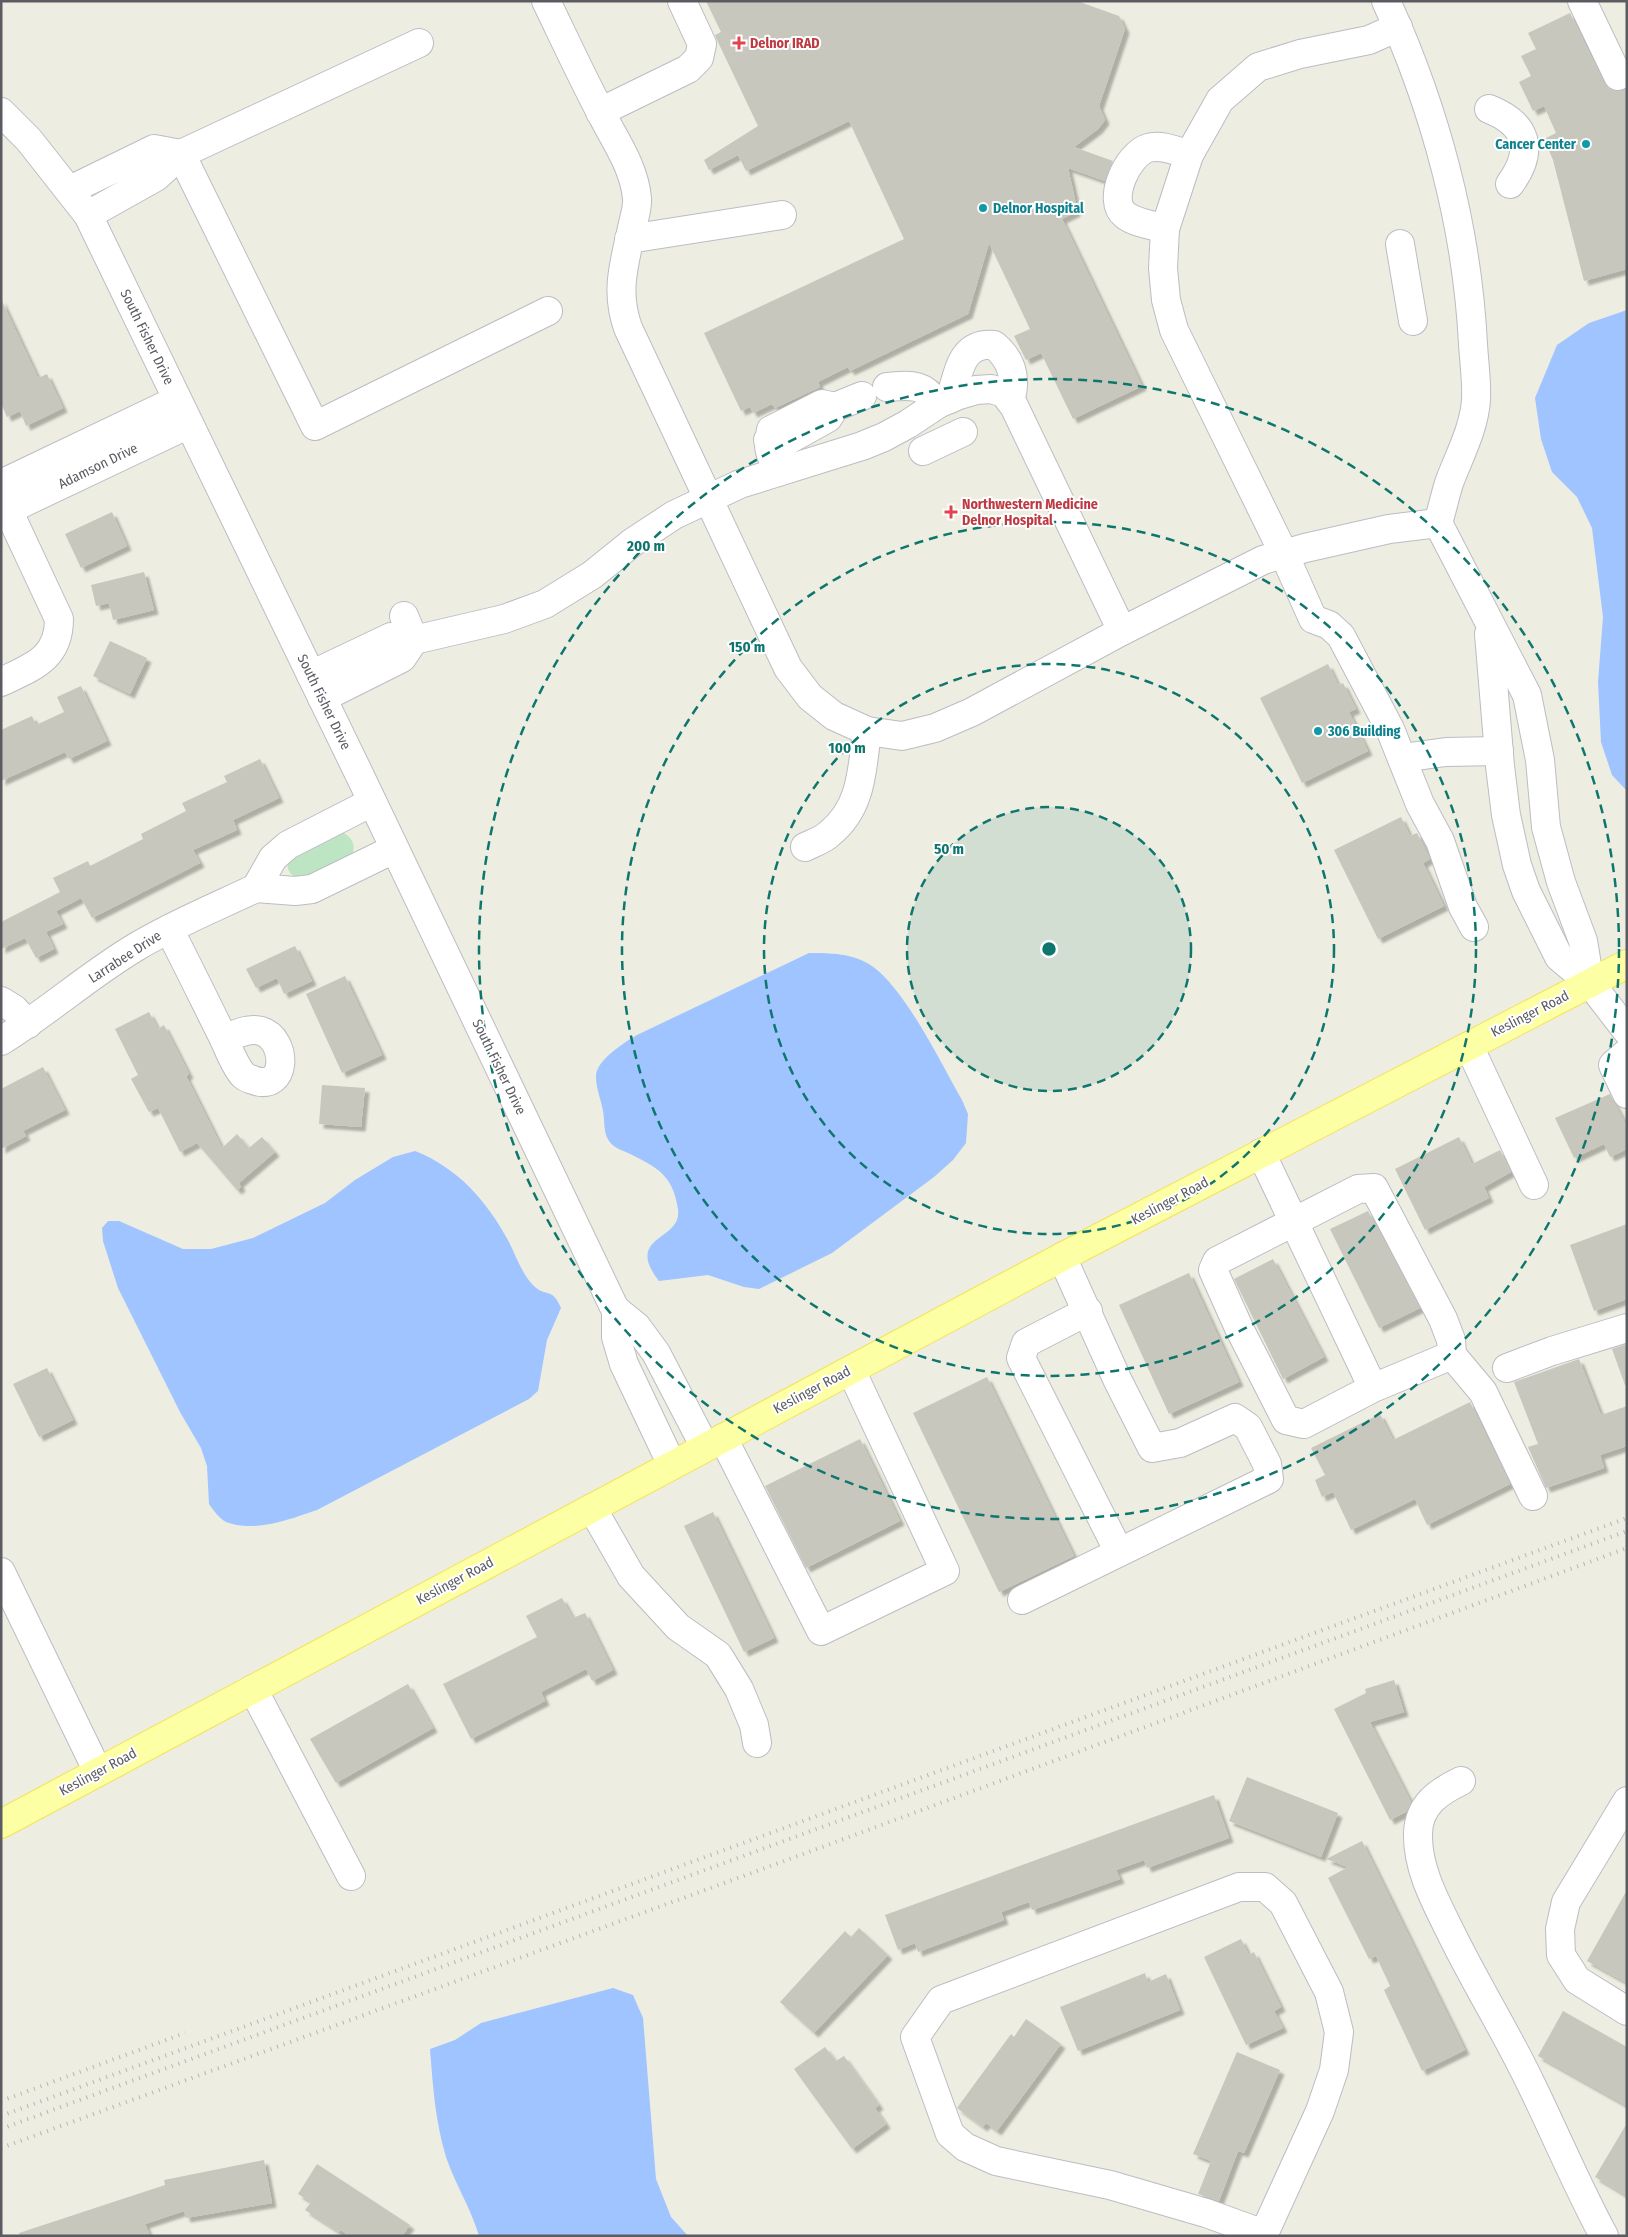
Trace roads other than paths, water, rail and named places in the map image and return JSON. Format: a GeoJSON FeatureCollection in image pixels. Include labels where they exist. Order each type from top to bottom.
{"type":"FeatureCollection","features":[{"type":"Feature","properties":{"kind":"main road","name":"Keslinger Road"},"geometry":{"type":"LineString","coordinates":[[1,1824],[1062,1257],[1627,964]]}},
{"type":"Feature","properties":{"kind":"street"},"geometry":{"type":"LineString","coordinates":[[546,1],[620,149],[635,186],[638,200],[622,273],[621,309],[628,328],[788,668],[810,697],[834,716],[866,731],[902,736],[935,728],[972,712],[1122,631],[1242,570],[1284,554],[1389,529],[1438,523]]}},
{"type":"Feature","properties":{"kind":"street"},"geometry":{"type":"LineString","coordinates":[[600,112],[688,69],[699,58],[702,44],[682,1]]}},
{"type":"Feature","properties":{"kind":"street"},"geometry":{"type":"LineString","coordinates":[[1386,1],[1398,27],[1439,143],[1455,208],[1470,292],[1476,401],[1469,434],[1448,486],[1438,523],[1527,695],[1540,760],[1546,827],[1561,882],[1583,941],[1590,983]]}},
{"type":"Feature","properties":{"kind":"street"},"geometry":{"type":"LineString","coordinates":[[1582,1],[1618,76]]}},
{"type":"Feature","properties":{"kind":"street"},"geometry":{"type":"LineString","coordinates":[[1398,27],[1369,40],[1300,54],[1258,68],[1220,100],[1189,155],[1165,228],[1162,268],[1166,300],[1174,330],[1284,554],[1313,620],[1329,625],[1341,636],[1354,656],[1390,729],[1420,804],[1440,841],[1463,907],[1474,927]]}},
{"type":"Feature","properties":{"kind":"street"},"geometry":{"type":"LineString","coordinates":[[88,215],[156,177],[182,154],[419,43]]}},
{"type":"Feature","properties":{"kind":"street"},"geometry":{"type":"LineString","coordinates":[[1489,109],[1513,121],[1520,129],[1524,138],[1525,147],[1522,164],[1510,184]]}},
{"type":"Feature","properties":{"kind":"street","name":"South Fisher Drive"},"geometry":{"type":"LineString","coordinates":[[1,112],[29,140],[88,215],[615,1308],[637,1327],[656,1352],[714,1442],[821,1631],[945,1571],[851,1370]]}},
{"type":"Feature","properties":{"kind":"street"},"geometry":{"type":"LineString","coordinates":[[1165,228],[1126,215],[1119,208],[1118,192],[1127,165],[1136,154],[1148,147],[1163,147],[1189,155]]}},
{"type":"Feature","properties":{"kind":"street"},"geometry":{"type":"LineString","coordinates":[[70,190],[154,149],[182,154]]}},
{"type":"Feature","properties":{"kind":"street"},"geometry":{"type":"LineString","coordinates":[[182,154],[315,426],[548,311]]}},
{"type":"Feature","properties":{"kind":"street"},"geometry":{"type":"LineString","coordinates":[[629,239],[782,215]]}},
{"type":"Feature","properties":{"kind":"street"},"geometry":{"type":"LineString","coordinates":[[1400,244],[1413,321]]}},
{"type":"Feature","properties":{"kind":"street"},"geometry":{"type":"LineString","coordinates":[[944,402],[967,353],[977,345],[985,344],[994,344],[1007,358],[1014,380],[1010,401]]}},
{"type":"Feature","properties":{"kind":"street"},"geometry":{"type":"LineString","coordinates":[[888,387],[919,387],[944,402]]}},
{"type":"Feature","properties":{"kind":"street"},"geometry":{"type":"LineString","coordinates":[[316,686],[402,658],[409,628],[504,619],[545,604],[592,575],[653,528],[674,515],[740,484],[862,446],[884,437],[944,402],[976,390],[991,389],[1004,393],[1010,401],[1086,553],[1122,631]]}},
{"type":"Feature","properties":{"kind":"street"},"geometry":{"type":"LineString","coordinates":[[778,472],[768,448],[768,440],[783,443],[828,418],[835,407],[862,396]]}},
{"type":"Feature","properties":{"kind":"street","name":"Adamson Drive"},"geometry":{"type":"LineString","coordinates":[[4,497],[183,412]]}},
{"type":"Feature","properties":{"kind":"street"},"geometry":{"type":"LineString","coordinates":[[923,451],[963,432]]}},
{"type":"Feature","properties":{"kind":"street"},"geometry":{"type":"LineString","coordinates":[[1,682],[36,665],[46,657],[54,644],[59,629],[59,619],[4,497]]}},
{"type":"Feature","properties":{"kind":"street"},"geometry":{"type":"LineString","coordinates":[[1488,622],[1506,815],[1517,865],[1526,891],[1559,957],[1590,983],[1627,1031]]}},
{"type":"Feature","properties":{"kind":"street"},"geometry":{"type":"LineString","coordinates":[[805,846],[828,835],[848,815],[861,782],[866,731]]}},
{"type":"Feature","properties":{"kind":"street"},"geometry":{"type":"LineString","coordinates":[[1402,758],[1446,752],[1499,751]]}},
{"type":"Feature","properties":{"kind":"street"},"geometry":{"type":"LineString","coordinates":[[256,888],[274,858],[288,845],[372,802]]}},
{"type":"Feature","properties":{"kind":"street","name":"Larrabee Drive"},"geometry":{"type":"LineString","coordinates":[[1,1041],[28,1024],[135,947],[169,929],[256,888],[295,891],[312,889],[394,849]]}},
{"type":"Feature","properties":{"kind":"street"},"geometry":{"type":"LineString","coordinates":[[169,929],[224,1039]]}},
{"type":"Feature","properties":{"kind":"street"},"geometry":{"type":"LineString","coordinates":[[1,1001],[14,1009],[28,1024]]}},
{"type":"Feature","properties":{"kind":"street"},"geometry":{"type":"LineString","coordinates":[[1469,1046],[1534,1185]]}},
{"type":"Feature","properties":{"kind":"street"},"geometry":{"type":"LineString","coordinates":[[1627,1053],[1613,1065],[1627,1094]]}},
{"type":"Feature","properties":{"kind":"street"},"geometry":{"type":"LineString","coordinates":[[1261,1153],[1373,1388]]}},
{"type":"Feature","properties":{"kind":"street"},"geometry":{"type":"LineString","coordinates":[[1452,1355],[1373,1388],[1304,1424],[1286,1420],[1239,1328],[1213,1270],[1217,1261],[1294,1221],[1358,1189],[1374,1188],[1443,1319],[1451,1340],[1452,1355],[1483,1392],[1532,1496]]}},
{"type":"Feature","properties":{"kind":"street"},"geometry":{"type":"LineString","coordinates":[[1022,1600],[1269,1479],[1267,1464],[1248,1427],[1235,1418],[1180,1443],[1152,1448],[1118,1381],[1062,1257]]}},
{"type":"Feature","properties":{"kind":"street","name":"South Fisher Drive"},"geometry":{"type":"LineString","coordinates":[[615,1308],[616,1337],[624,1364],[672,1465]]}},
{"type":"Feature","properties":{"kind":"street"},"geometry":{"type":"LineString","coordinates":[[1088,1311],[1026,1343],[1021,1358],[1119,1552]]}},
{"type":"Feature","properties":{"kind":"street"},"geometry":{"type":"LineString","coordinates":[[1507,1368],[1552,1351],[1627,1328]]}},
{"type":"Feature","properties":{"kind":"street"},"geometry":{"type":"LineString","coordinates":[[592,1508],[631,1576],[678,1627],[718,1655],[739,1690],[754,1725],[757,1743]]}},
{"type":"Feature","properties":{"kind":"street"},"geometry":{"type":"LineString","coordinates":[[1,1572],[98,1772]]}},
{"type":"Feature","properties":{"kind":"street"},"geometry":{"type":"LineString","coordinates":[[253,1689],[351,1876]]}},
{"type":"Feature","properties":{"kind":"street"},"geometry":{"type":"LineString","coordinates":[[1461,1781],[1444,1788],[1434,1797],[1426,1806],[1421,1817],[1419,1846],[1424,1874],[1458,1947],[1531,2083],[1604,2236]]}},
{"type":"Feature","properties":{"kind":"street"},"geometry":{"type":"LineString","coordinates":[[1627,1800],[1566,1902],[1560,1929],[1561,1955],[1577,1980],[1627,2011]]}},
{"type":"Feature","properties":{"kind":"street"},"geometry":{"type":"LineString","coordinates":[[1239,1887],[1265,1887],[1283,1903],[1292,1919],[1329,1992],[1340,2032],[1334,2070],[1320,2111],[1264,2235],[1206,2213],[1110,2185],[996,2161],[965,2147],[950,2134],[915,2037],[941,2000],[1239,1887]]}},
{"type":"Feature","properties":{"kind":"water"},"geometry":{"type":"Polygon","coordinates":[[[1627,310],[1627,791],[1612,775],[1601,742],[1598,682],[1603,617],[1592,528],[1577,497],[1552,472],[1541,439],[1535,398],[1557,345],[1589,323],[1627,310]]]}},
{"type":"Feature","properties":{"kind":"water"},"geometry":{"type":"Polygon","coordinates":[[[809,953],[825,953],[857,958],[872,966],[897,991],[922,1028],[962,1100],[968,1114],[966,1143],[953,1160],[934,1177],[832,1253],[759,1289],[744,1287],[708,1275],[659,1281],[650,1266],[647,1255],[651,1246],[672,1227],[677,1219],[676,1197],[668,1180],[655,1168],[615,1147],[607,1138],[597,1085],[597,1071],[605,1059],[625,1042],[637,1035],[809,953]]]}},
{"type":"Feature","properties":{"kind":"water"},"geometry":{"type":"Polygon","coordinates":[[[415,1151],[445,1167],[470,1188],[500,1227],[529,1281],[537,1289],[551,1294],[558,1301],[561,1308],[547,1340],[538,1391],[529,1399],[317,1510],[262,1525],[251,1526],[226,1522],[209,1504],[207,1466],[201,1448],[180,1412],[118,1288],[103,1241],[102,1228],[108,1221],[119,1221],[183,1249],[211,1249],[253,1238],[325,1203],[355,1180],[393,1157],[415,1151]]]}},
{"type":"Feature","properties":{"kind":"water"},"geometry":{"type":"Polygon","coordinates":[[[613,1988],[633,1995],[643,2018],[656,2179],[671,2217],[688,2236],[479,2236],[442,2143],[435,2103],[430,2049],[455,2040],[481,2023],[613,1988]]]}},
{"type":"Feature","properties":{"kind":"railway"},"geometry":{"type":"LineString","coordinates":[[1,2116],[1627,1518]]}},
{"type":"Feature","properties":{"kind":"railway"},"geometry":{"type":"LineString","coordinates":[[1,2129],[1627,1531]]}},
{"type":"Feature","properties":{"kind":"railway"},"geometry":{"type":"LineString","coordinates":[[1,2148],[806,1853],[1627,1548]]}},
{"type":"Feature","properties":{"kind":"railway"},"geometry":{"type":"LineString","coordinates":[[1,2101],[185,2033]]}},
{"type":"Feature","properties":{"kind":"place","name":"Delnor IRAD"},"geometry":{"type":"Point","coordinates":[739,43]}},
{"type":"Feature","properties":{"kind":"place","name":"Cancer Center"},"geometry":{"type":"Point","coordinates":[1586,144]}},
{"type":"Feature","properties":{"kind":"place","name":"Delnor Hospital"},"geometry":{"type":"Point","coordinates":[983,208]}},
{"type":"Feature","properties":{"kind":"place","name":"Northwestern Medicine Delnor Hospital"},"geometry":{"type":"Point","coordinates":[951,512]}},
{"type":"Feature","properties":{"kind":"place","name":"306 Building"},"geometry":{"type":"Point","coordinates":[1318,731]}}]}
